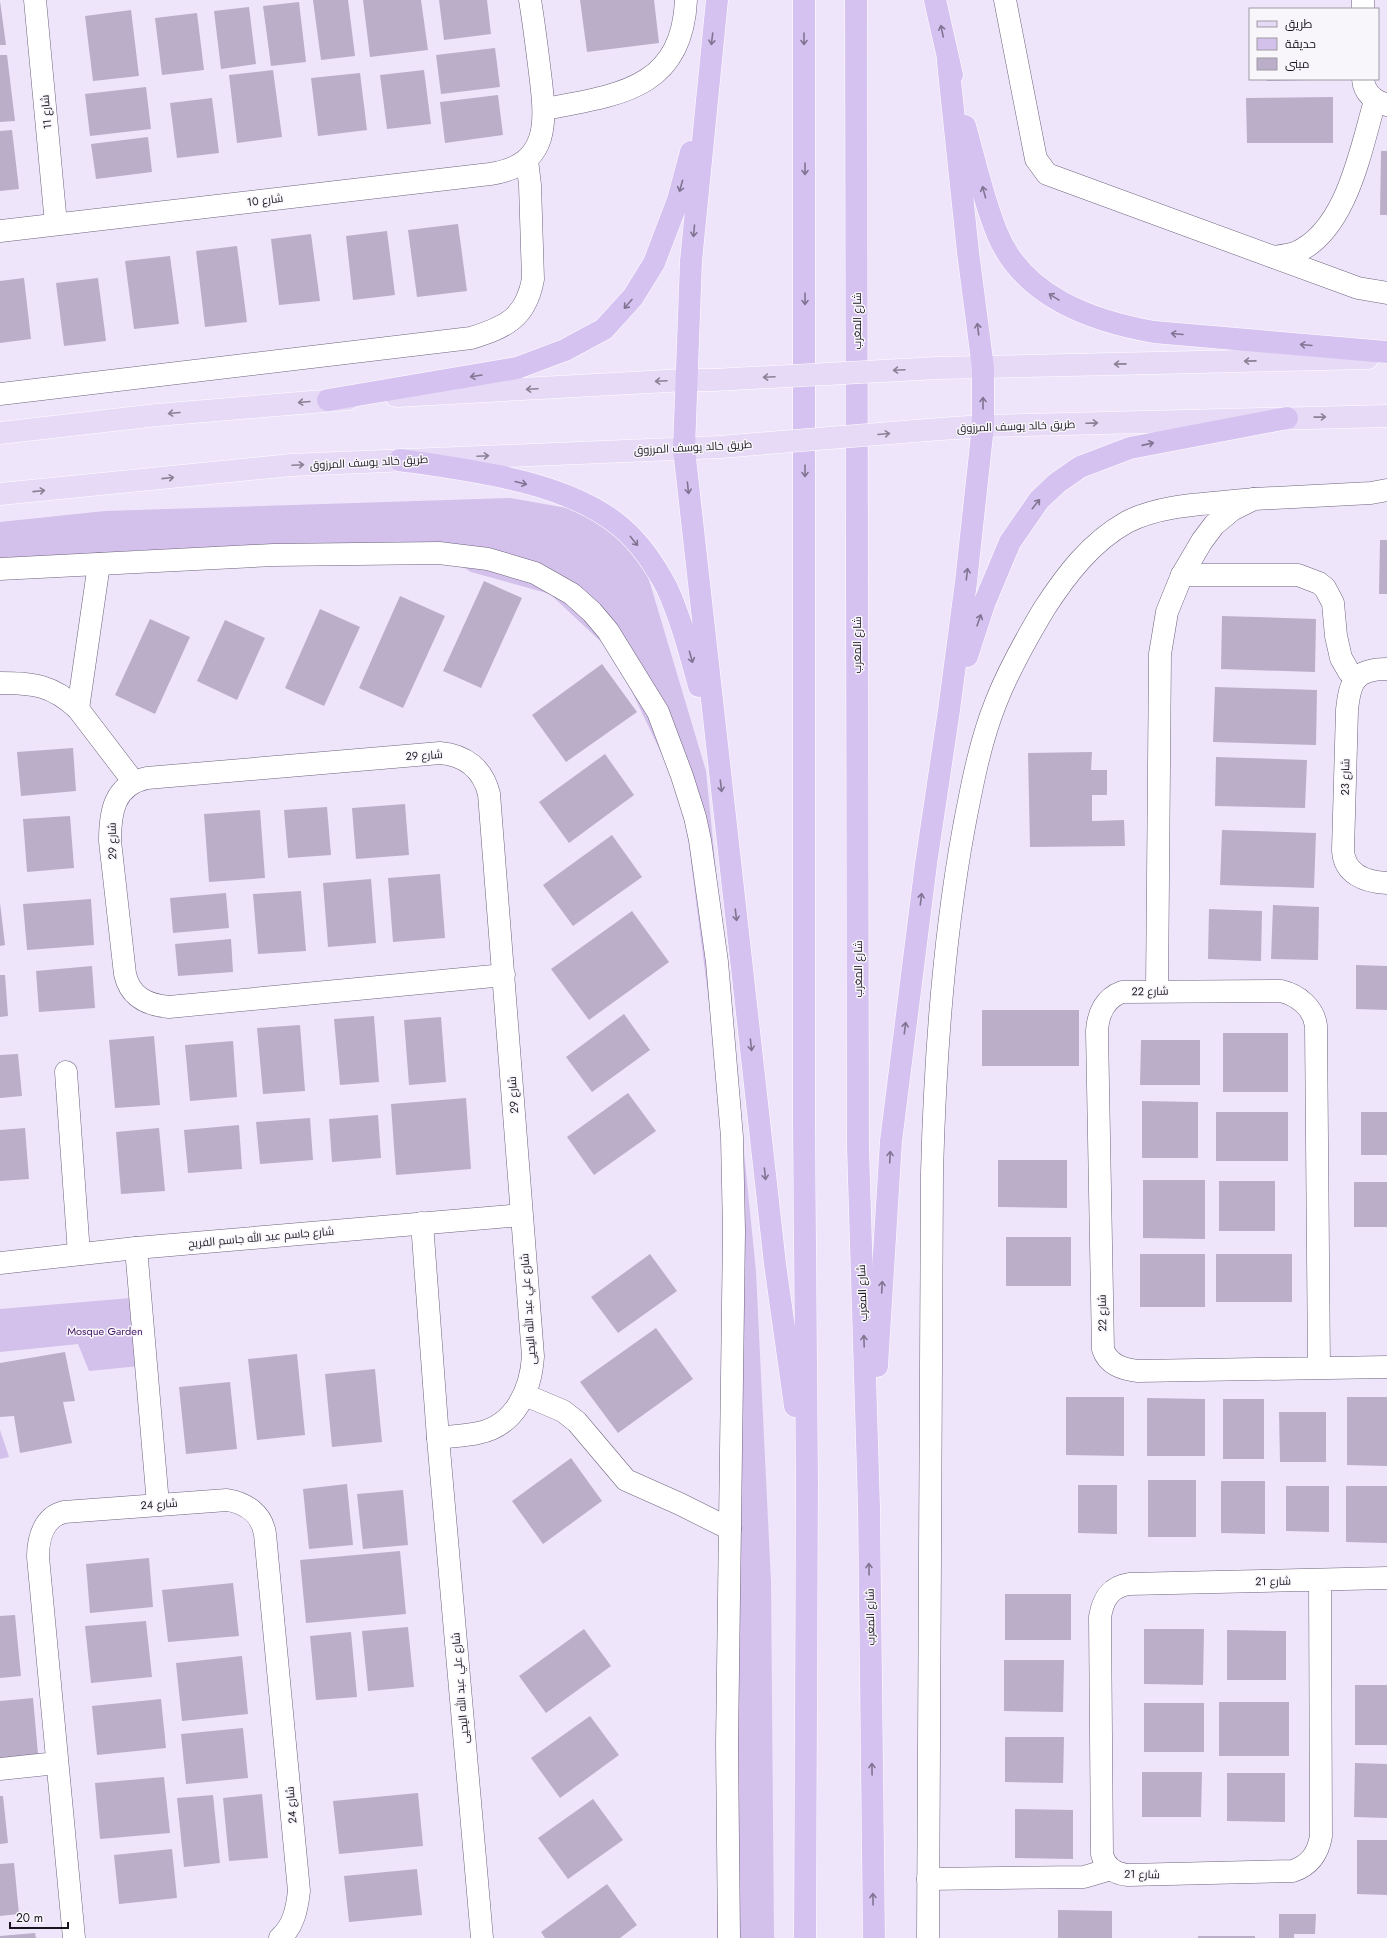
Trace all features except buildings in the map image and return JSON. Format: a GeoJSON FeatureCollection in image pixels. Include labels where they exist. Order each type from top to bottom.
{"type":"FeatureCollection","features":[{"type":"Feature","properties":{"kind":"highway"},"geometry":{"type":"LineString","coordinates":[[717,0],[707,81],[691,261],[684,449],[716,748],[775,1264],[807,1482]]}},
{"type":"Feature","properties":{"kind":"highway"},"geometry":{"type":"LineString","coordinates":[[804,0],[804,1124],[807,1482],[805,1938]]}},
{"type":"Feature","properties":{"kind":"highway","name":"شارع المغرب"},"geometry":{"type":"LineString","coordinates":[[856,0],[858,1147],[869,1508],[874,1938]]}},
{"type":"Feature","properties":{"kind":"highway"},"geometry":{"type":"LineString","coordinates":[[935,0],[948,62],[988,209],[997,235],[1021,270],[1036,285],[1052,297],[1094,318],[1120,326],[1154,332],[1387,352]]}},
{"type":"Feature","properties":{"kind":"highway"},"geometry":{"type":"LineString","coordinates":[[869,1508],[891,1141],[926,864],[950,710],[984,426],[983,368],[968,252],[948,62]]}},
{"type":"Feature","properties":{"kind":"highway"},"geometry":{"type":"LineString","coordinates":[[328,400],[517,368],[565,350],[604,329],[633,297],[654,263],[678,200],[707,81]]}},
{"type":"Feature","properties":{"kind":"highway"},"geometry":{"type":"LineString","coordinates":[[950,710],[984,604],[1010,542],[1039,500],[1057,483],[1080,467],[1130,448],[1287,418]]}},
{"type":"Feature","properties":{"kind":"highway"},"geometry":{"type":"LineString","coordinates":[[400,460],[488,475],[565,495],[602,514],[621,527],[652,564],[672,599],[691,655],[716,748]]}},
{"type":"Feature","properties":{"kind":"main road"},"geometry":{"type":"LineString","coordinates":[[0,432],[157,415],[328,400],[686,380],[714,380],[938,368],[1387,358]]}},
{"type":"Feature","properties":{"kind":"main road","name":"طريق خالد يوسف المرزوق"},"geometry":{"type":"LineString","coordinates":[[0,494],[290,465],[720,447],[984,426],[1387,416]]}},
{"type":"Feature","properties":{"kind":"street","name":"شارع 11"},"geometry":{"type":"LineString","coordinates":[[36,0],[56,224]]}},
{"type":"Feature","properties":{"kind":"street"},"geometry":{"type":"LineString","coordinates":[[0,394],[471,338],[487,333],[515,317],[525,307],[530,294],[533,279],[530,185],[527,160],[541,140],[544,129],[545,109],[530,0]]}},
{"type":"Feature","properties":{"kind":"street"},"geometry":{"type":"LineString","coordinates":[[545,109],[612,96],[650,77],[669,60],[675,49],[685,20],[686,0]]}},
{"type":"Feature","properties":{"kind":"street"},"geometry":{"type":"LineString","coordinates":[[1005,0],[1036,159],[1047,174],[1358,288],[1387,293]]}},
{"type":"Feature","properties":{"kind":"street"},"geometry":{"type":"LineString","coordinates":[[1274,257],[1295,253],[1319,236],[1342,203],[1381,103],[1364,87],[1363,80]]}},
{"type":"Feature","properties":{"kind":"street","name":"شارع 10"},"geometry":{"type":"LineString","coordinates":[[0,231],[490,174],[511,169],[527,160]]}},
{"type":"Feature","properties":{"kind":"street"},"geometry":{"type":"LineString","coordinates":[[928,1938],[932,1173],[934,1092],[947,932],[957,865],[975,771],[995,703],[1023,643],[1075,564],[1108,535],[1142,515],[1167,509],[1254,499],[1387,490]]}},
{"type":"Feature","properties":{"kind":"street"},"geometry":{"type":"LineString","coordinates":[[1157,991],[1160,654],[1167,612],[1182,575],[1202,541],[1214,525],[1232,510],[1254,499]]}},
{"type":"Feature","properties":{"kind":"street"},"geometry":{"type":"LineString","coordinates":[[0,569],[273,555],[439,553],[459,555],[515,566],[535,573],[572,594],[592,612],[608,632],[658,712],[682,776],[695,817],[700,840],[717,962],[734,1169],[727,1744],[729,1938]]}},
{"type":"Feature","properties":{"kind":"street"},"geometry":{"type":"LineString","coordinates":[[78,709],[99,564]]}},
{"type":"Feature","properties":{"kind":"street"},"geometry":{"type":"LineString","coordinates":[[1182,575],[1298,575],[1319,583],[1325,588],[1333,603],[1336,636],[1341,658],[1349,672],[1356,679],[1368,670],[1387,669]]}},
{"type":"Feature","properties":{"kind":"street","name":"شارع 23"},"geometry":{"type":"LineString","coordinates":[[1356,679],[1351,688],[1347,710],[1344,858],[1351,871],[1357,876],[1372,882],[1387,883]]}},
{"type":"Feature","properties":{"kind":"street"},"geometry":{"type":"LineString","coordinates":[[0,683],[21,683],[46,687],[67,700],[78,709],[133,781]]}},
{"type":"Feature","properties":{"kind":"street","name":"شارع 29"},"geometry":{"type":"LineString","coordinates":[[504,975],[169,1007],[159,1006],[143,1001],[130,989],[125,974],[110,841],[110,821],[121,791],[133,781],[147,778],[440,753],[460,757],[477,769],[487,784],[489,794],[504,975],[522,1215]]}},
{"type":"Feature","properties":{"kind":"street","name":"شارع 22"},"geometry":{"type":"LineString","coordinates":[[1319,1367],[1316,1026],[1313,1015],[1301,1000],[1288,992],[1281,991],[1157,991],[1122,992],[1116,994],[1105,1004],[1097,1025],[1104,1354],[1117,1366],[1138,1372],[1319,1367],[1387,1367]]}},
{"type":"Feature","properties":{"kind":"street"},"geometry":{"type":"LineString","coordinates":[[66,1072],[79,1254]]}},
{"type":"Feature","properties":{"kind":"street","name":"شارع جاسم عبد الله جاسم الفريح"},"geometry":{"type":"LineString","coordinates":[[0,1262],[136,1248],[522,1215]]}},
{"type":"Feature","properties":{"kind":"street","name":"شارع علي عبد الله اليحيى"},"geometry":{"type":"LineString","coordinates":[[438,1438],[490,1430],[506,1420],[515,1411],[525,1395],[531,1378],[533,1356],[522,1215]]}},
{"type":"Feature","properties":{"kind":"street","name":"شارع علي عبد الله اليحيى"},"geometry":{"type":"LineString","coordinates":[[422,1223],[438,1438],[482,1938]]}},
{"type":"Feature","properties":{"kind":"street"},"geometry":{"type":"LineString","coordinates":[[136,1248],[158,1504]]}},
{"type":"Feature","properties":{"kind":"street"},"geometry":{"type":"LineString","coordinates":[[525,1395],[563,1411],[578,1422],[626,1480],[680,1504],[730,1529]]}},
{"type":"Feature","properties":{"kind":"street","name":"شارع 24"},"geometry":{"type":"LineString","coordinates":[[74,1938],[38,1557],[40,1538],[46,1524],[58,1513],[158,1504],[227,1500],[236,1502],[255,1513],[264,1529],[299,1891],[294,1916],[285,1933],[280,1938]]}},
{"type":"Feature","properties":{"kind":"street","name":"شارع 21"},"geometry":{"type":"LineString","coordinates":[[1320,1580],[1321,1836],[1316,1854],[1306,1865],[1293,1872],[1128,1875],[1120,1874],[1112,1870],[1105,1863],[1102,1854],[1100,1617],[1107,1596],[1116,1588],[1129,1584],[1387,1578]]}},
{"type":"Feature","properties":{"kind":"street"},"geometry":{"type":"LineString","coordinates":[[0,1769],[58,1763]]}},
{"type":"Feature","properties":{"kind":"street"},"geometry":{"type":"LineString","coordinates":[[928,1879],[1084,1877],[1112,1870]]}},
{"type":"Feature","properties":{"kind":"green space"},"geometry":{"type":"Polygon","coordinates":[[[510,498],[584,511],[641,553],[706,771],[756,1272],[771,1582],[774,1938],[717,1938],[717,1746],[726,1354],[724,1120],[683,799],[614,654],[550,594],[471,572],[439,553],[141,550],[0,564],[0,522],[105,511],[510,498]]]}},
{"type":"Feature","properties":{"kind":"green space","name":"Mosque Garden"},"geometry":{"type":"Polygon","coordinates":[[[131,1298],[140,1366],[89,1371],[78,1344],[0,1352],[0,1309],[131,1298]]]}},
{"type":"Feature","properties":{"kind":"green space"},"geometry":{"type":"Polygon","coordinates":[[[0,1430],[9,1457],[0,1459],[0,1430]]]}}]}
